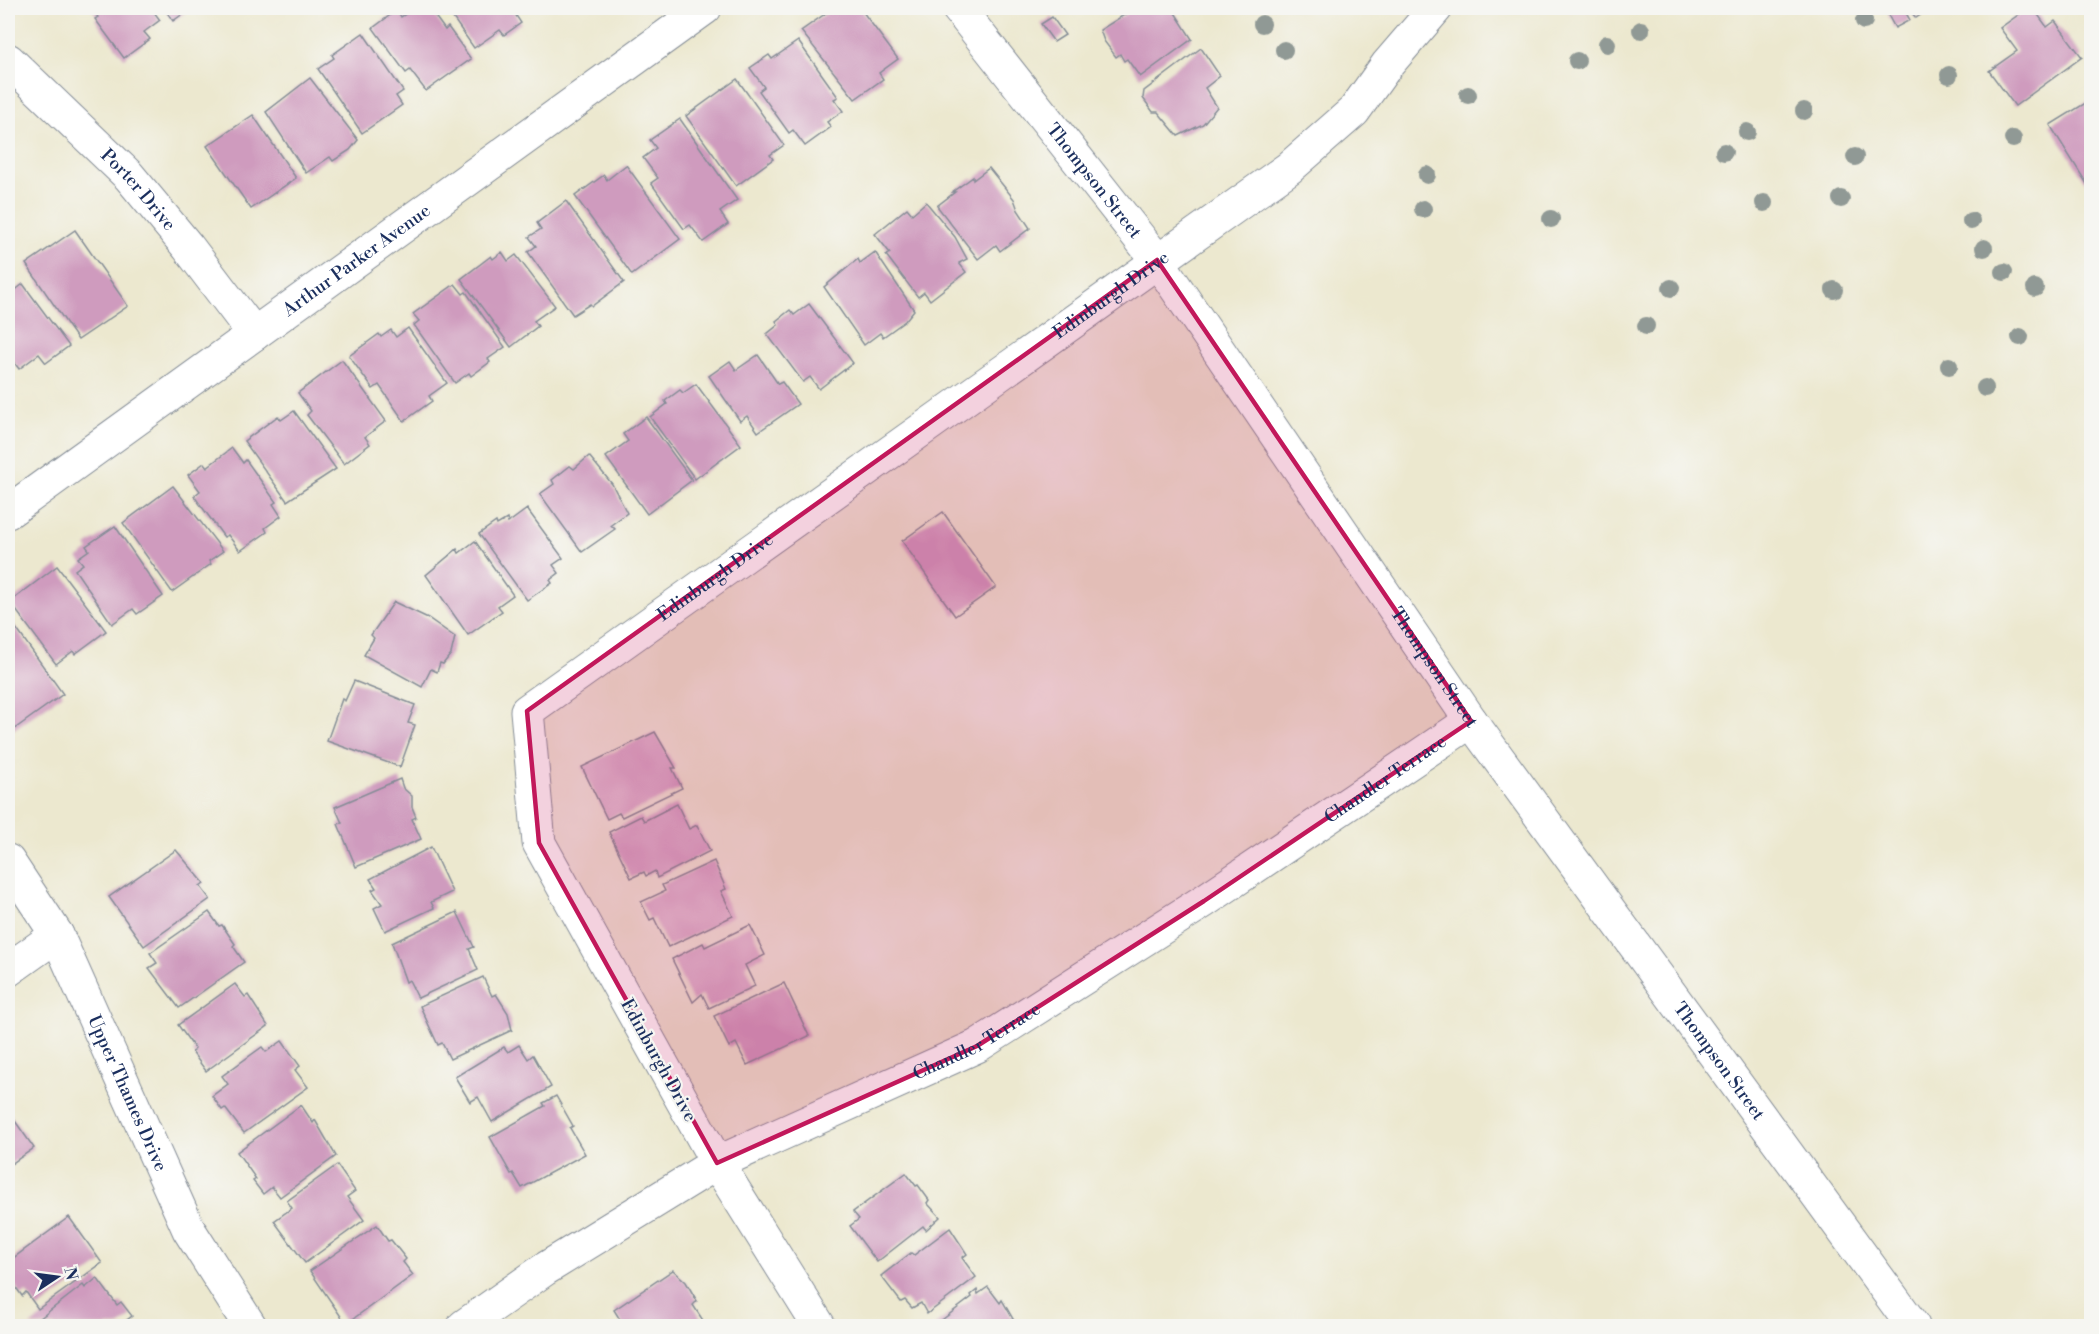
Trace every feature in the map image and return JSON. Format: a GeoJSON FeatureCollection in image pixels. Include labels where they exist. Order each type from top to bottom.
{"type":"FeatureCollection","features":[{"type":"Feature","properties":{"kind":"street","name":"Arthur Parker Avenue"},"geometry":{"type":"LineString","coordinates":[[8,512],[705,8]]}},
{"type":"Feature","properties":{"kind":"street","name":"Thompson Street"},"geometry":{"type":"LineString","coordinates":[[958,8],[1157,261],[1471,721],[1913,1326]]}},
{"type":"Feature","properties":{"kind":"street","name":"Edinburgh Drive"},"geometry":{"type":"LineString","coordinates":[[819,1326],[717,1163],[539,843],[527,711],[1289,168],[1354,111],[1387,64],[1436,8]]}},
{"type":"Feature","properties":{"kind":"street","name":"Porter Drive"},"geometry":{"type":"LineString","coordinates":[[8,60],[129,176],[188,247],[254,334]]}},
{"type":"Feature","properties":{"kind":"street","name":"Chandler Terrace"},"geometry":{"type":"LineString","coordinates":[[464,1326],[545,1269],[717,1163],[976,1046],[1204,901],[1471,721]]}},
{"type":"Feature","properties":{"kind":"street","name":"Upper Thames Drive"},"geometry":{"type":"LineString","coordinates":[[8,861],[57,935],[189,1230],[250,1326]]}},
{"type":"Feature","properties":{"kind":"street"},"geometry":{"type":"LineString","coordinates":[[8,970],[57,935]]}},
{"type":"Feature","properties":{"kind":"highlighted area"},"geometry":{"type":"Polygon","coordinates":[[[1157,260],[1471,721],[1204,901],[977,1046],[717,1163],[539,843],[527,711],[1157,260]]]}},
{"type":"Feature","properties":{"kind":"building"},"geometry":{"type":"Polygon","coordinates":[[[91,8],[151,8],[160,20],[144,32],[150,39],[124,58],[95,19],[98,17],[91,8]]]}},
{"type":"Feature","properties":{"kind":"building"},"geometry":{"type":"Polygon","coordinates":[[[164,8],[191,8],[173,21],[164,8]]]}},
{"type":"Feature","properties":{"kind":"building"},"geometry":{"type":"Polygon","coordinates":[[[415,8],[429,8],[445,30],[448,27],[471,59],[426,91],[410,70],[406,73],[373,28],[397,10],[401,17],[415,8]]]}},
{"type":"Feature","properties":{"kind":"building"},"geometry":{"type":"Polygon","coordinates":[[[446,8],[511,8],[521,23],[504,35],[500,30],[474,48],[446,8]]]}},
{"type":"Feature","properties":{"kind":"building"},"geometry":{"type":"Polygon","coordinates":[[[840,8],[846,8],[852,12],[860,8],[898,59],[879,73],[883,79],[855,99],[801,31],[832,9],[834,12],[840,8]]]}},
{"type":"Feature","properties":{"kind":"building"},"geometry":{"type":"Polygon","coordinates":[[[1135,8],[1172,8],[1192,39],[1140,77],[1127,59],[1124,61],[1120,54],[1116,57],[1104,41],[1100,30],[1135,8]]]}},
{"type":"Feature","properties":{"kind":"building"},"geometry":{"type":"Polygon","coordinates":[[[1903,8],[1910,20],[1895,28],[1888,15],[1903,8]]]}},
{"type":"Feature","properties":{"kind":"building"},"geometry":{"type":"Polygon","coordinates":[[[1908,8],[1931,8],[1916,18],[1908,8]]]}},
{"type":"Feature","properties":{"kind":"building"},"geometry":{"type":"Polygon","coordinates":[[[2028,8],[2033,8],[2047,27],[2055,21],[2082,57],[2015,106],[1989,71],[2017,51],[2000,28],[2028,8]]]}},
{"type":"Feature","properties":{"kind":"building"},"geometry":{"type":"Polygon","coordinates":[[[1052,17],[1065,35],[1054,42],[1041,24],[1052,17]]]}},
{"type":"Feature","properties":{"kind":"building"},"geometry":{"type":"Polygon","coordinates":[[[363,33],[403,91],[396,96],[402,105],[362,133],[318,69],[334,58],[332,55],[363,33]]]}},
{"type":"Feature","properties":{"kind":"building"},"geometry":{"type":"Polygon","coordinates":[[[798,41],[838,97],[834,99],[843,111],[827,122],[831,127],[805,146],[793,130],[789,133],[759,91],[764,87],[750,68],[769,55],[772,59],[798,41]]]}},
{"type":"Feature","properties":{"kind":"building"},"geometry":{"type":"Polygon","coordinates":[[[1201,48],[1220,76],[1205,88],[1217,107],[1203,124],[1178,136],[1158,112],[1153,112],[1143,98],[1144,91],[1201,48]]]}},
{"type":"Feature","properties":{"kind":"building"},"geometry":{"type":"Polygon","coordinates":[[[310,78],[358,140],[350,150],[333,161],[330,157],[306,173],[266,112],[310,78]]]}},
{"type":"Feature","properties":{"kind":"building"},"geometry":{"type":"Polygon","coordinates":[[[737,79],[784,145],[770,155],[773,159],[736,186],[686,116],[737,79]]]}},
{"type":"Feature","properties":{"kind":"building"},"geometry":{"type":"Polygon","coordinates":[[[2092,99],[2092,192],[2050,125],[2092,99]]]}},
{"type":"Feature","properties":{"kind":"building"},"geometry":{"type":"Polygon","coordinates":[[[253,115],[296,178],[251,209],[207,146],[253,115]]]}},
{"type":"Feature","properties":{"kind":"building"},"geometry":{"type":"Polygon","coordinates":[[[680,119],[737,200],[720,212],[728,224],[703,242],[690,225],[684,229],[651,183],[658,178],[643,158],[656,148],[650,140],[680,119]]]}},
{"type":"Feature","properties":{"kind":"building"},"geometry":{"type":"Polygon","coordinates":[[[626,165],[680,239],[632,275],[575,196],[604,175],[607,180],[626,165]]]}},
{"type":"Feature","properties":{"kind":"building"},"geometry":{"type":"Polygon","coordinates":[[[989,168],[1014,199],[1018,210],[1030,228],[1000,251],[996,245],[978,259],[937,206],[955,192],[952,192],[989,168]]]}},
{"type":"Feature","properties":{"kind":"building"},"geometry":{"type":"Polygon","coordinates":[[[566,201],[624,282],[592,306],[590,304],[573,315],[528,252],[536,246],[529,237],[541,229],[537,223],[566,201]]]}},
{"type":"Feature","properties":{"kind":"building"},"geometry":{"type":"Polygon","coordinates":[[[926,202],[955,237],[967,259],[959,263],[966,272],[930,300],[924,292],[918,297],[886,255],[890,253],[875,234],[907,208],[912,214],[926,202]]]}},
{"type":"Feature","properties":{"kind":"building"},"geometry":{"type":"Polygon","coordinates":[[[75,230],[128,306],[78,340],[26,264],[75,230]]]}},
{"type":"Feature","properties":{"kind":"building"},"geometry":{"type":"Polygon","coordinates":[[[502,252],[508,261],[516,255],[555,306],[534,321],[538,326],[511,347],[461,279],[491,256],[493,259],[502,252]]]}},
{"type":"Feature","properties":{"kind":"building"},"geometry":{"type":"Polygon","coordinates":[[[875,252],[914,310],[905,321],[883,337],[880,333],[864,345],[824,287],[858,259],[860,263],[875,252]]]}},
{"type":"Feature","properties":{"kind":"building"},"geometry":{"type":"Polygon","coordinates":[[[23,284],[69,346],[46,363],[39,354],[19,369],[8,354],[8,296],[23,284]]]}},
{"type":"Feature","properties":{"kind":"building"},"geometry":{"type":"Polygon","coordinates":[[[455,284],[463,294],[466,292],[505,347],[488,359],[490,362],[471,376],[469,373],[455,383],[414,325],[419,321],[413,314],[455,284]]]}},
{"type":"Feature","properties":{"kind":"building"},"geometry":{"type":"Polygon","coordinates":[[[809,304],[853,363],[819,389],[810,377],[803,382],[767,334],[778,325],[776,321],[790,310],[794,315],[809,304]]]}},
{"type":"Feature","properties":{"kind":"building"},"geometry":{"type":"Polygon","coordinates":[[[408,328],[447,383],[429,396],[432,401],[404,421],[379,385],[373,389],[349,356],[379,334],[381,337],[391,330],[396,337],[408,328]]]}},
{"type":"Feature","properties":{"kind":"building"},"geometry":{"type":"Polygon","coordinates":[[[758,355],[778,384],[782,382],[798,404],[758,432],[747,416],[740,421],[709,376],[730,361],[736,370],[758,355]]]}},
{"type":"Feature","properties":{"kind":"building"},"geometry":{"type":"Polygon","coordinates":[[[342,360],[386,421],[365,437],[370,444],[344,464],[307,415],[311,411],[298,393],[342,360]]]}},
{"type":"Feature","properties":{"kind":"building"},"geometry":{"type":"Polygon","coordinates":[[[696,384],[741,445],[695,479],[650,417],[667,404],[665,401],[680,390],[683,393],[696,384]]]}},
{"type":"Feature","properties":{"kind":"building"},"geometry":{"type":"Polygon","coordinates":[[[294,411],[336,469],[287,501],[244,441],[278,416],[281,420],[294,411]]]}},
{"type":"Feature","properties":{"kind":"building"},"geometry":{"type":"Polygon","coordinates":[[[646,417],[692,480],[647,514],[606,457],[628,441],[623,434],[646,417]]]}},
{"type":"Feature","properties":{"kind":"building"},"geometry":{"type":"Polygon","coordinates":[[[232,448],[243,463],[246,460],[276,502],[273,504],[281,516],[265,528],[267,532],[240,551],[228,535],[224,537],[194,496],[200,491],[188,475],[204,463],[207,467],[232,448]]]}},
{"type":"Feature","properties":{"kind":"building"},"geometry":{"type":"Polygon","coordinates":[[[589,456],[612,484],[627,513],[611,525],[615,529],[582,552],[540,494],[554,484],[552,480],[570,466],[574,469],[589,456]]]}},
{"type":"Feature","properties":{"kind":"building"},"geometry":{"type":"Polygon","coordinates":[[[173,486],[223,551],[209,561],[211,564],[172,592],[123,523],[173,486]]]}},
{"type":"Feature","properties":{"kind":"building"},"geometry":{"type":"Polygon","coordinates":[[[527,509],[563,558],[553,565],[559,573],[550,580],[552,583],[527,600],[479,534],[496,522],[497,525],[507,519],[508,523],[527,509]]]}},
{"type":"Feature","properties":{"kind":"building"},"geometry":{"type":"Polygon","coordinates":[[[943,512],[996,587],[955,616],[902,541],[943,512]]]}},
{"type":"Feature","properties":{"kind":"building"},"geometry":{"type":"Polygon","coordinates":[[[115,526],[163,596],[137,614],[133,609],[112,624],[75,570],[83,564],[78,558],[89,550],[86,546],[115,526]]]}},
{"type":"Feature","properties":{"kind":"building"},"geometry":{"type":"Polygon","coordinates":[[[475,541],[513,595],[498,606],[502,611],[468,635],[426,575],[457,549],[459,553],[475,541]]]}},
{"type":"Feature","properties":{"kind":"building"},"geometry":{"type":"Polygon","coordinates":[[[57,566],[106,631],[75,654],[73,651],[56,664],[10,602],[57,566]]]}},
{"type":"Feature","properties":{"kind":"building"},"geometry":{"type":"Polygon","coordinates":[[[394,602],[428,618],[455,637],[451,654],[443,664],[440,663],[437,672],[431,669],[422,687],[364,655],[374,638],[371,635],[394,602]]]}},
{"type":"Feature","properties":{"kind":"building"},"geometry":{"type":"Polygon","coordinates":[[[8,617],[63,694],[13,730],[8,722],[8,617]]]}},
{"type":"Feature","properties":{"kind":"building"},"geometry":{"type":"Polygon","coordinates":[[[354,681],[415,705],[408,723],[415,725],[400,767],[327,741],[342,699],[345,701],[354,681]]]}},
{"type":"Feature","properties":{"kind":"building"},"geometry":{"type":"Polygon","coordinates":[[[655,732],[676,768],[672,768],[682,788],[622,817],[619,813],[607,819],[582,767],[655,732]]]}},
{"type":"Feature","properties":{"kind":"building"},"geometry":{"type":"Polygon","coordinates":[[[400,779],[403,788],[412,796],[412,807],[416,817],[412,819],[421,839],[356,867],[338,824],[342,823],[335,807],[400,779]]]}},
{"type":"Feature","properties":{"kind":"building"},"geometry":{"type":"Polygon","coordinates":[[[677,804],[689,829],[697,825],[710,851],[657,878],[655,871],[646,876],[644,872],[631,878],[609,832],[641,816],[644,821],[677,804]]]}},
{"type":"Feature","properties":{"kind":"building"},"geometry":{"type":"Polygon","coordinates":[[[431,847],[452,892],[431,902],[434,908],[385,931],[374,908],[382,904],[372,890],[376,888],[370,879],[431,847]]]}},
{"type":"Feature","properties":{"kind":"building"},"geometry":{"type":"Polygon","coordinates":[[[176,850],[204,883],[200,886],[210,899],[144,946],[109,897],[176,850]]]}},
{"type":"Feature","properties":{"kind":"building"},"geometry":{"type":"Polygon","coordinates":[[[714,861],[726,889],[721,891],[733,916],[668,947],[654,918],[650,920],[641,902],[665,891],[662,885],[714,861]]]}},
{"type":"Feature","properties":{"kind":"building"},"geometry":{"type":"Polygon","coordinates":[[[209,912],[219,926],[222,925],[244,962],[179,1008],[149,968],[157,963],[150,953],[209,912]]]}},
{"type":"Feature","properties":{"kind":"building"},"geometry":{"type":"Polygon","coordinates":[[[457,912],[474,947],[469,949],[478,970],[418,998],[409,980],[406,982],[392,943],[457,912]]]}},
{"type":"Feature","properties":{"kind":"building"},"geometry":{"type":"Polygon","coordinates":[[[750,925],[765,955],[745,965],[755,986],[709,1008],[702,994],[693,1002],[672,959],[703,943],[705,947],[750,925]]]}},
{"type":"Feature","properties":{"kind":"building"},"geometry":{"type":"Polygon","coordinates":[[[483,977],[492,996],[496,994],[508,1013],[512,1030],[450,1059],[442,1043],[438,1045],[420,1006],[483,977]]]}},
{"type":"Feature","properties":{"kind":"building"},"geometry":{"type":"Polygon","coordinates":[[[784,983],[809,1036],[747,1065],[736,1043],[729,1047],[714,1016],[784,983]]]}},
{"type":"Feature","properties":{"kind":"building"},"geometry":{"type":"Polygon","coordinates":[[[235,984],[245,997],[248,995],[268,1026],[206,1071],[192,1052],[195,1049],[178,1025],[235,984]]]}},
{"type":"Feature","properties":{"kind":"building"},"geometry":{"type":"Polygon","coordinates":[[[282,1041],[300,1066],[295,1070],[308,1087],[244,1133],[225,1108],[222,1110],[212,1096],[228,1084],[222,1076],[262,1047],[266,1052],[282,1041]]]}},
{"type":"Feature","properties":{"kind":"building"},"geometry":{"type":"Polygon","coordinates":[[[519,1045],[528,1059],[533,1055],[551,1087],[492,1122],[478,1097],[470,1102],[455,1077],[504,1047],[508,1052],[519,1045]]]}},
{"type":"Feature","properties":{"kind":"building"},"geometry":{"type":"Polygon","coordinates":[[[556,1096],[585,1154],[522,1188],[513,1173],[511,1174],[490,1137],[545,1106],[543,1103],[556,1096]]]}},
{"type":"Feature","properties":{"kind":"building"},"geometry":{"type":"Polygon","coordinates":[[[301,1105],[313,1123],[315,1120],[336,1156],[280,1197],[272,1187],[263,1194],[253,1181],[256,1179],[237,1152],[301,1105]]]}},
{"type":"Feature","properties":{"kind":"building"},"geometry":{"type":"Polygon","coordinates":[[[8,1111],[34,1148],[8,1166],[8,1111]]]}},
{"type":"Feature","properties":{"kind":"building"},"geometry":{"type":"Polygon","coordinates":[[[337,1165],[355,1191],[347,1197],[364,1220],[305,1263],[274,1221],[292,1208],[287,1201],[337,1165]]]}},
{"type":"Feature","properties":{"kind":"building"},"geometry":{"type":"Polygon","coordinates":[[[906,1173],[916,1186],[918,1185],[929,1200],[927,1203],[940,1217],[926,1230],[923,1226],[877,1262],[850,1226],[859,1219],[853,1212],[906,1173]]]}},
{"type":"Feature","properties":{"kind":"building"},"geometry":{"type":"Polygon","coordinates":[[[69,1217],[102,1263],[38,1309],[26,1292],[22,1296],[8,1276],[8,1262],[69,1217]]]}},
{"type":"Feature","properties":{"kind":"building"},"geometry":{"type":"Polygon","coordinates":[[[377,1225],[388,1241],[391,1240],[406,1259],[403,1262],[413,1275],[346,1324],[310,1271],[377,1225]]]}},
{"type":"Feature","properties":{"kind":"building"},"geometry":{"type":"Polygon","coordinates":[[[950,1228],[967,1254],[962,1258],[976,1277],[927,1314],[921,1303],[912,1308],[905,1300],[901,1302],[881,1276],[950,1228]]]}},
{"type":"Feature","properties":{"kind":"building"},"geometry":{"type":"Polygon","coordinates":[[[673,1270],[686,1282],[697,1301],[693,1305],[704,1322],[697,1326],[624,1326],[614,1310],[673,1270]]]}},
{"type":"Feature","properties":{"kind":"building"},"geometry":{"type":"Polygon","coordinates":[[[97,1278],[117,1305],[121,1302],[132,1316],[119,1326],[30,1326],[83,1285],[85,1288],[97,1278]]]}},
{"type":"Feature","properties":{"kind":"building"},"geometry":{"type":"Polygon","coordinates":[[[988,1287],[1000,1303],[1002,1300],[1017,1326],[934,1326],[972,1297],[971,1295],[977,1290],[978,1294],[988,1287]]]}}]}
